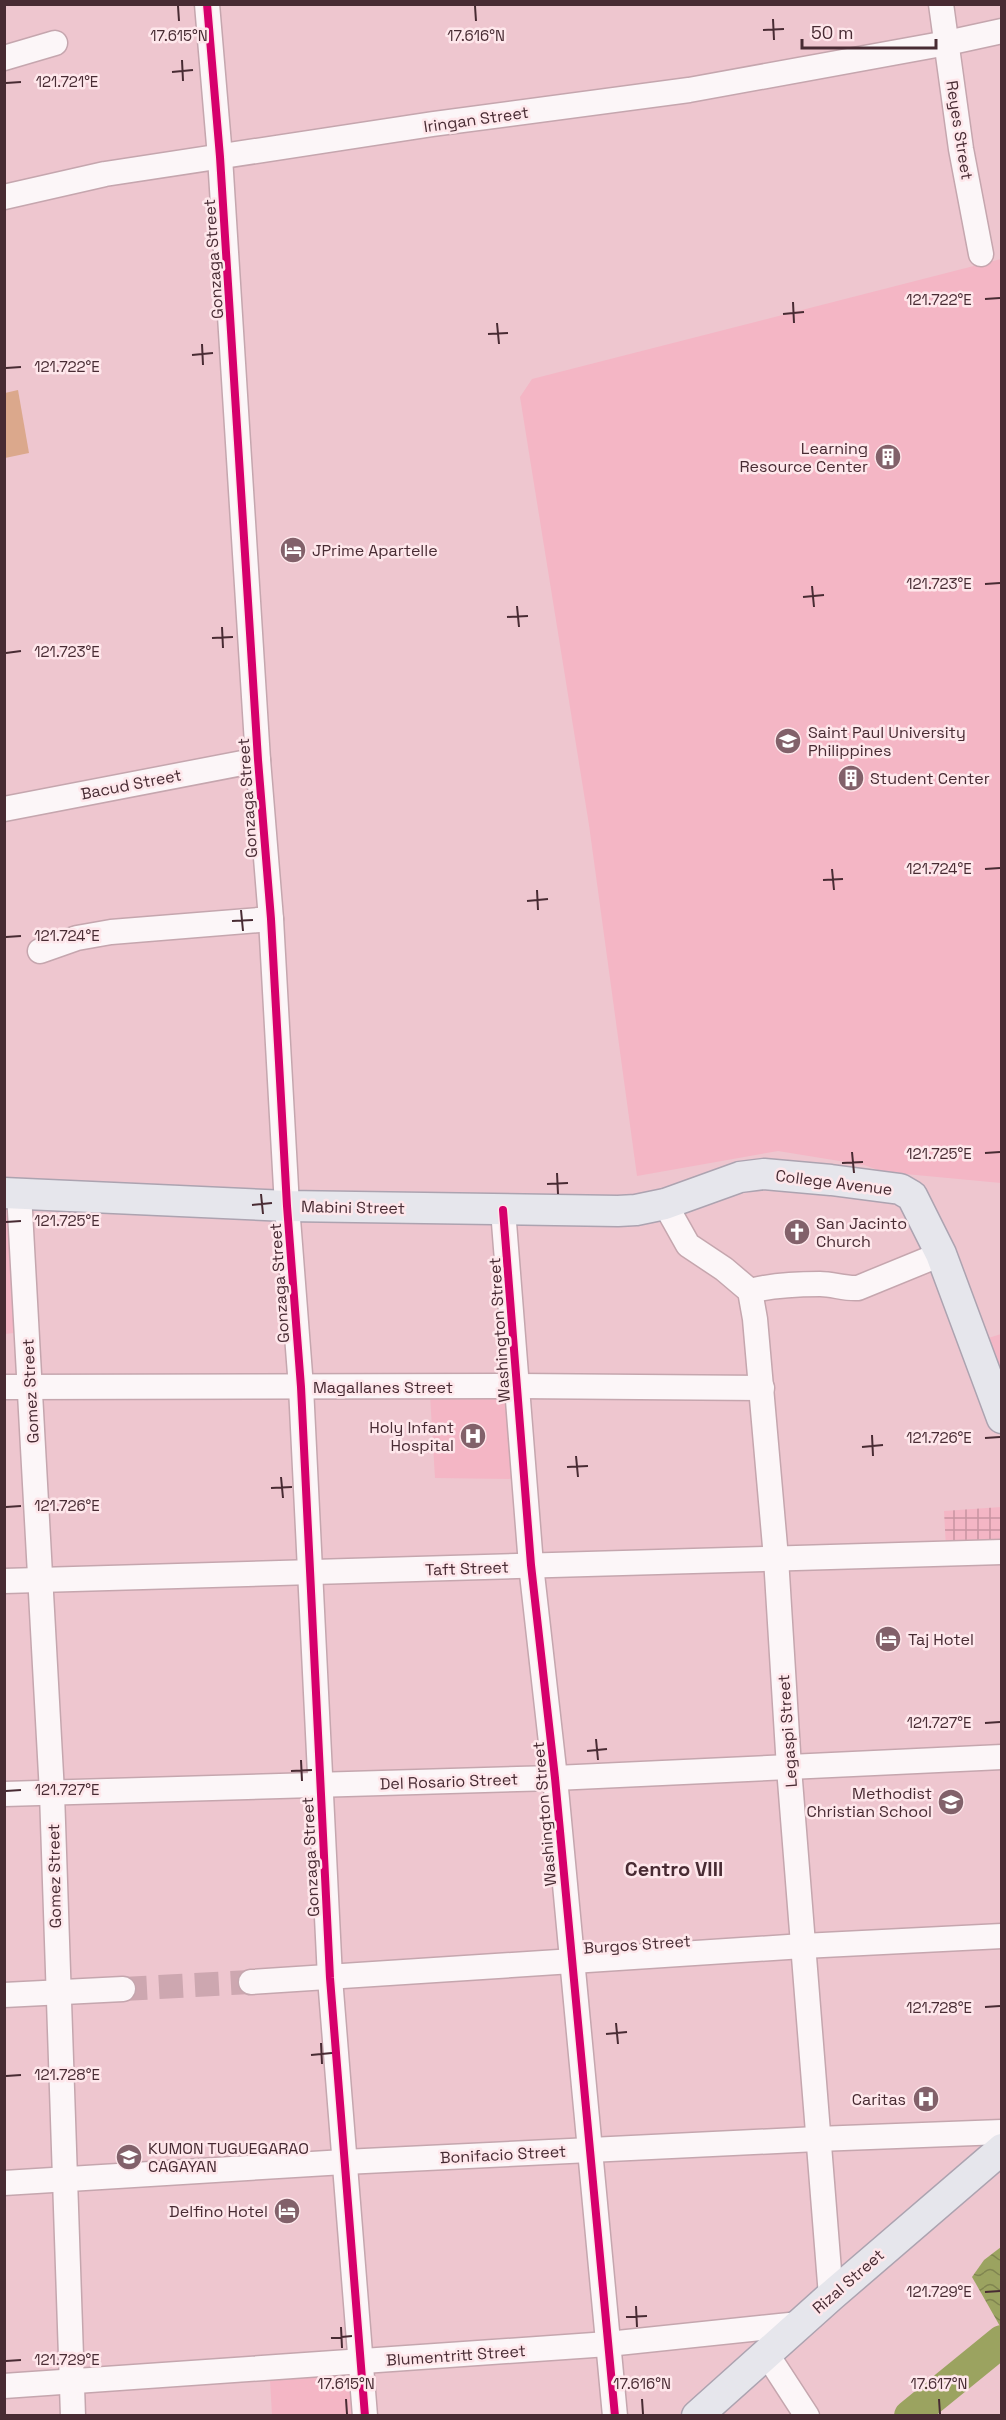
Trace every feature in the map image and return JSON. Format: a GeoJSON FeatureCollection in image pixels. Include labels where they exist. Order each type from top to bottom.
{"type":"FeatureCollection","features":[{"type":"Feature","properties":{"kind":"main road","name":"College Avenue"},"geometry":{"type":"LineString","coordinates":[[664,1204],[740,1177],[764,1174],[900,1189],[912,1196],[941,1254],[1002,1418]]}},
{"type":"Feature","properties":{"kind":"main road","name":"Mabini Street"},"geometry":{"type":"LineString","coordinates":[[12,1193],[287,1206],[503,1210],[627,1211],[664,1204]]}},
{"type":"Feature","properties":{"kind":"main road","name":"Rizal Street"},"geometry":{"type":"LineString","coordinates":[[697,2415],[831,2295],[1002,2149]]}},
{"type":"Feature","properties":{"kind":"street","name":"Gonzaga Street"},"geometry":{"type":"LineString","coordinates":[[207,4],[220,157],[258,760],[271,919],[287,1206],[301,1388],[330,1978],[364,2415]]}},
{"type":"Feature","properties":{"kind":"street","name":"Reyes Street"},"geometry":{"type":"LineString","coordinates":[[941,4],[961,149],[981,254]]}},
{"type":"Feature","properties":{"kind":"street","name":"Iringan Street"},"geometry":{"type":"LineString","coordinates":[[4,197],[105,174],[434,124],[689,90],[1002,31]]}},
{"type":"Feature","properties":{"kind":"street"},"geometry":{"type":"LineString","coordinates":[[4,58],[55,43]]}},
{"type":"Feature","properties":{"kind":"street","name":"Bacud Street"},"geometry":{"type":"LineString","coordinates":[[4,809],[258,760]]}},
{"type":"Feature","properties":{"kind":"street"},"geometry":{"type":"LineString","coordinates":[[40,951],[77,938],[111,932],[271,919]]}},
{"type":"Feature","properties":{"kind":"street","name":"Gomez Street"},"geometry":{"type":"LineString","coordinates":[[12,1193],[30,1387],[52,1793],[73,2415]]}},
{"type":"Feature","properties":{"kind":"street"},"geometry":{"type":"LineString","coordinates":[[664,1204],[688,1245],[724,1269],[750,1291],[770,1286],[823,1284],[846,1289],[858,1288],[941,1254]]}},
{"type":"Feature","properties":{"kind":"street","name":"Washington Street"},"geometry":{"type":"LineString","coordinates":[[503,1210],[531,1565],[555,1778],[615,2415]]}},
{"type":"Feature","properties":{"kind":"street","name":"Legaspi Street"},"geometry":{"type":"LineString","coordinates":[[750,1291],[762,1389],[776,1558],[789,1768],[831,2295]]}},
{"type":"Feature","properties":{"kind":"street","name":"Magallanes Street"},"geometry":{"type":"LineString","coordinates":[[4,1387],[517,1386],[762,1389]]}},
{"type":"Feature","properties":{"kind":"street","name":"Taft Street"},"geometry":{"type":"LineString","coordinates":[[4,1581],[1002,1552]]}},
{"type":"Feature","properties":{"kind":"street","name":"Del Rosario Street"},"geometry":{"type":"LineString","coordinates":[[4,1794],[555,1778],[1002,1756]]}},
{"type":"Feature","properties":{"kind":"street","name":"Burgos Street"},"geometry":{"type":"LineString","coordinates":[[251,1982],[803,1946],[1002,1936]]}},
{"type":"Feature","properties":{"kind":"street"},"geometry":{"type":"LineString","coordinates":[[4,1995],[123,1989]]}},
{"type":"Feature","properties":{"kind":"street","name":"Bonifacio Street"},"geometry":{"type":"LineString","coordinates":[[4,2182],[344,2162],[1002,2132]]}},
{"type":"Feature","properties":{"kind":"street","name":"Blumentritt Street"},"geometry":{"type":"LineString","coordinates":[[4,2386],[608,2344],[799,2324]]}},
{"type":"Feature","properties":{"kind":"street"},"geometry":{"type":"LineString","coordinates":[[766,2353],[807,2415]]}},
{"type":"Feature","properties":{"kind":"shaded area","name":"Saint Paul University Philippines"},"geometry":{"type":"Polygon","coordinates":[[[1001,259],[1001,1183],[884,1172],[864,1165],[778,1151],[637,1176],[589,825],[520,397],[532,379],[1001,259]]]}},
{"type":"Feature","properties":{"kind":"shaded area"},"geometry":{"type":"Polygon","coordinates":[[[18,390],[29,453],[5,458],[5,393],[18,390]]]}},
{"type":"Feature","properties":{"kind":"shaded area"},"geometry":{"type":"Polygon","coordinates":[[[10,1215],[14,1333],[5,1334],[4,1216],[10,1215]]]}},
{"type":"Feature","properties":{"kind":"shaded area"},"geometry":{"type":"Polygon","coordinates":[[[1001,1334],[1001,1404],[979,1341],[1001,1334]]]}},
{"type":"Feature","properties":{"kind":"shaded area","name":"Holy Infant Hospital"},"geometry":{"type":"Polygon","coordinates":[[[509,1393],[520,1479],[435,1478],[430,1395],[509,1393]]]}},
{"type":"Feature","properties":{"kind":"shaded area"},"geometry":{"type":"Polygon","coordinates":[[[1001,1507],[1001,1543],[946,1547],[944,1511],[1001,1507]]]}},
{"type":"Feature","properties":{"kind":"shaded area"},"geometry":{"type":"Polygon","coordinates":[[[338,2374],[354,2382],[357,2415],[272,2415],[270,2380],[338,2374]]]}},
{"type":"Feature","properties":{"kind":"water"},"geometry":{"type":"Polygon","coordinates":[[[1001,2247],[1001,2328],[972,2277],[984,2260],[1001,2247]]]}},
{"type":"Feature","properties":{"kind":"waterway"},"geometry":{"type":"LineString","coordinates":[[910,2416],[1002,2341]]}},
{"type":"Feature","properties":{"kind":"tunnel"},"geometry":{"type":"LineString","coordinates":[[123,1989],[251,1982]]}},
{"type":"Feature","properties":{"kind":"cycle path"},"geometry":{"type":"LineString","coordinates":[[207,4],[220,157],[258,760],[271,919],[287,1206],[301,1387],[330,1978],[365,2416]]}},
{"type":"Feature","properties":{"kind":"cycle path"},"geometry":{"type":"LineString","coordinates":[[503,1210],[531,1565],[555,1778],[615,2416]]}},
{"type":"Feature","properties":{"kind":"place","name":"Learning Resource Center"},"geometry":{"type":"Point","coordinates":[888,457]}},
{"type":"Feature","properties":{"kind":"place","name":"JPrime Apartelle"},"geometry":{"type":"Point","coordinates":[293,550]}},
{"type":"Feature","properties":{"kind":"place","name":"Saint Paul University Philippines"},"geometry":{"type":"Point","coordinates":[788,741]}},
{"type":"Feature","properties":{"kind":"place","name":"Student Center"},"geometry":{"type":"Point","coordinates":[851,778]}},
{"type":"Feature","properties":{"kind":"place","name":"San Jacinto Church"},"geometry":{"type":"Point","coordinates":[797,1232]}},
{"type":"Feature","properties":{"kind":"place","name":"Holy Infant Hospital"},"geometry":{"type":"Point","coordinates":[473,1436]}},
{"type":"Feature","properties":{"kind":"place","name":"Taj Hotel"},"geometry":{"type":"Point","coordinates":[888,1639]}},
{"type":"Feature","properties":{"kind":"place","name":"Methodist Christian School"},"geometry":{"type":"Point","coordinates":[951,1802]}},
{"type":"Feature","properties":{"kind":"place","name":"Caritas"},"geometry":{"type":"Point","coordinates":[926,2099]}},
{"type":"Feature","properties":{"kind":"place","name":"KUMON TUGUEGARAO CAGAYAN"},"geometry":{"type":"Point","coordinates":[129,2157]}},
{"type":"Feature","properties":{"kind":"place","name":"Delfino Hotel"},"geometry":{"type":"Point","coordinates":[287,2211]}},
{"type":"Feature","properties":{"kind":"district","name":"Centro VIII"},"geometry":{"type":"Point","coordinates":[674,1869]}}]}
